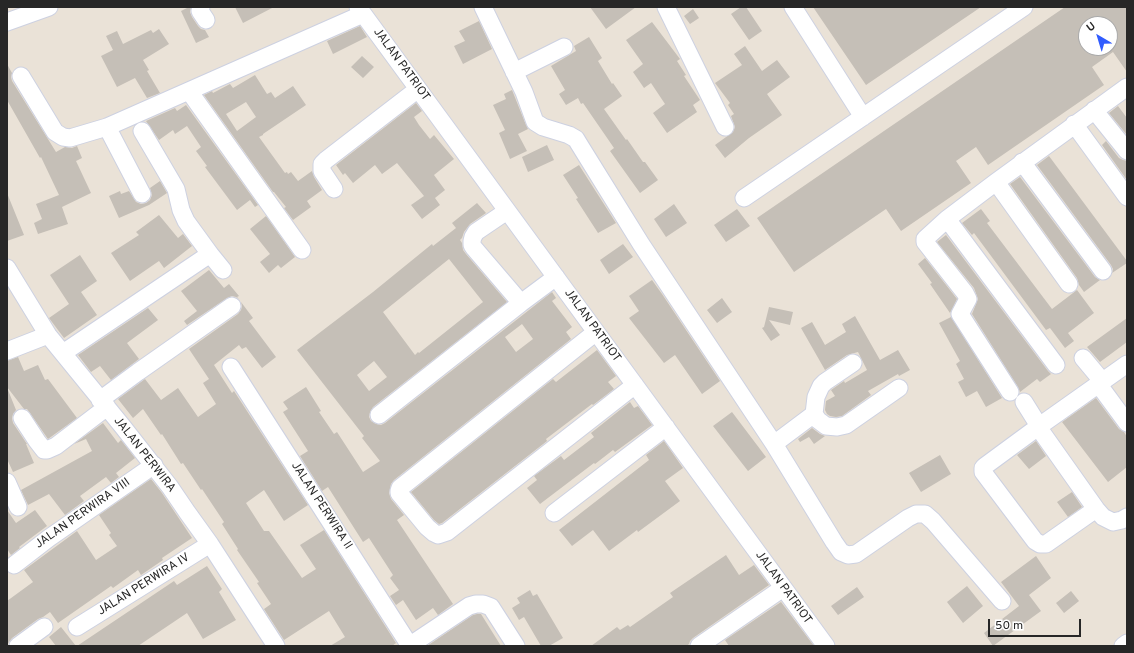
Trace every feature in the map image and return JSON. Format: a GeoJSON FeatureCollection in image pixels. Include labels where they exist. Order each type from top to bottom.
{"type":"FeatureCollection","features":[{"type":"Feature","properties":{"kind":"street"},"geometry":{"type":"LineString","coordinates":[[7,22],[49,7]]}},
{"type":"Feature","properties":{"kind":"street"},"geometry":{"type":"LineString","coordinates":[[483,7],[524,92],[536,122],[543,127],[569,135],[576,139],[641,244],[774,444],[841,552],[848,555],[856,554],[908,518],[916,514],[925,514],[1002,601]]}},
{"type":"Feature","properties":{"kind":"street"},"geometry":{"type":"LineString","coordinates":[[666,7],[725,127]]}},
{"type":"Feature","properties":{"kind":"street"},"geometry":{"type":"LineString","coordinates":[[794,7],[863,117]]}},
{"type":"Feature","properties":{"kind":"street"},"geometry":{"type":"LineString","coordinates":[[744,198],[843,132],[1024,7]]}},
{"type":"Feature","properties":{"kind":"street"},"geometry":{"type":"LineString","coordinates":[[21,76],[55,132],[59,135],[70,138],[107,127],[189,91],[361,10]]}},
{"type":"Feature","properties":{"kind":"street","name":"JALAN PATRIOT"},"geometry":{"type":"LineString","coordinates":[[361,10],[826,646]]}},
{"type":"Feature","properties":{"kind":"street"},"geometry":{"type":"LineString","coordinates":[[514,72],[564,47]]}},
{"type":"Feature","properties":{"kind":"street"},"geometry":{"type":"LineString","coordinates":[[1010,392],[960,314],[968,299],[965,292],[925,242],[926,236],[1022,162],[1127,87]]}},
{"type":"Feature","properties":{"kind":"street"},"geometry":{"type":"LineString","coordinates":[[334,189],[322,171],[322,164],[418,89]]}},
{"type":"Feature","properties":{"kind":"street"},"geometry":{"type":"LineString","coordinates":[[189,91],[302,250]]}},
{"type":"Feature","properties":{"kind":"street"},"geometry":{"type":"LineString","coordinates":[[1094,110],[1127,152]]}},
{"type":"Feature","properties":{"kind":"street"},"geometry":{"type":"LineString","coordinates":[[1074,124],[1127,197]]}},
{"type":"Feature","properties":{"kind":"street"},"geometry":{"type":"LineString","coordinates":[[107,127],[142,194]]}},
{"type":"Feature","properties":{"kind":"street"},"geometry":{"type":"LineString","coordinates":[[142,132],[176,189],[181,210],[186,221],[223,270]]}},
{"type":"Feature","properties":{"kind":"street"},"geometry":{"type":"LineString","coordinates":[[1022,162],[1102,271]]}},
{"type":"Feature","properties":{"kind":"street"},"geometry":{"type":"LineString","coordinates":[[996,182],[1069,284]]}},
{"type":"Feature","properties":{"kind":"street"},"geometry":{"type":"LineString","coordinates":[[507,211],[476,232],[473,237],[472,245],[521,303]]}},
{"type":"Feature","properties":{"kind":"street"},"geometry":{"type":"LineString","coordinates":[[947,219],[1056,365]]}},
{"type":"Feature","properties":{"kind":"street"},"geometry":{"type":"LineString","coordinates":[[63,353],[210,254]]}},
{"type":"Feature","properties":{"kind":"street","name":"JALAN PERWIRA"},"geometry":{"type":"LineString","coordinates":[[7,268],[48,335],[154,465],[210,544],[276,646]]}},
{"type":"Feature","properties":{"kind":"street"},"geometry":{"type":"LineString","coordinates":[[379,415],[556,277]]}},
{"type":"Feature","properties":{"kind":"street"},"geometry":{"type":"LineString","coordinates":[[22,418],[36,441],[44,450],[48,450],[56,446],[138,372],[232,306]]}},
{"type":"Feature","properties":{"kind":"street"},"geometry":{"type":"LineString","coordinates":[[596,332],[400,488],[399,493],[427,527],[434,533],[438,535],[447,532],[635,385]]}},
{"type":"Feature","properties":{"kind":"street"},"geometry":{"type":"LineString","coordinates":[[7,351],[48,335]]}},
{"type":"Feature","properties":{"kind":"street"},"geometry":{"type":"LineString","coordinates":[[1083,358],[1127,423]]}},
{"type":"Feature","properties":{"kind":"street"},"geometry":{"type":"LineString","coordinates":[[853,363],[825,382],[821,386],[816,397],[814,414],[818,420],[826,426],[838,427],[846,425],[899,388]]}},
{"type":"Feature","properties":{"kind":"street"},"geometry":{"type":"LineString","coordinates":[[1096,509],[1046,544],[1040,544],[1034,541],[983,472],[982,468],[1038,426],[1127,364]]}},
{"type":"Feature","properties":{"kind":"street","name":"JALAN PERWIRA II"},"geometry":{"type":"LineString","coordinates":[[231,367],[410,646]]}},
{"type":"Feature","properties":{"kind":"street"},"geometry":{"type":"LineString","coordinates":[[1024,402],[1038,426],[1103,517],[1113,522],[1127,518]]}},
{"type":"Feature","properties":{"kind":"street"},"geometry":{"type":"LineString","coordinates":[[774,444],[814,414]]}},
{"type":"Feature","properties":{"kind":"street"},"geometry":{"type":"LineString","coordinates":[[554,513],[666,427]]}},
{"type":"Feature","properties":{"kind":"street","name":"JALAN PERWIRA VIII"},"geometry":{"type":"LineString","coordinates":[[14,565],[49,538],[154,465]]}},
{"type":"Feature","properties":{"kind":"street"},"geometry":{"type":"LineString","coordinates":[[7,482],[18,507]]}},
{"type":"Feature","properties":{"kind":"street","name":"JALAN PERWIRA IV"},"geometry":{"type":"LineString","coordinates":[[77,627],[210,544]]}},
{"type":"Feature","properties":{"kind":"street"},"geometry":{"type":"LineString","coordinates":[[699,646],[783,588]]}},
{"type":"Feature","properties":{"kind":"street"},"geometry":{"type":"LineString","coordinates":[[410,646],[469,606],[484,604],[491,607],[516,646]]}},
{"type":"Feature","properties":{"kind":"street"},"geometry":{"type":"LineString","coordinates":[[18,646],[44,627]]}},
{"type":"Feature","properties":{"kind":"street"},"geometry":{"type":"LineString","coordinates":[[1123,646],[1127,643]]}},
{"type":"Feature","properties":{"kind":"building"},"geometry":{"type":"Polygon","coordinates":[[[191,7],[190,12],[198,26],[205,30],[209,37],[196,43],[181,11],[191,7]]]}},
{"type":"Feature","properties":{"kind":"building"},"geometry":{"type":"Polygon","coordinates":[[[235,7],[274,7],[243,23],[235,7]]]}},
{"type":"Feature","properties":{"kind":"building"},"geometry":{"type":"Polygon","coordinates":[[[590,7],[636,7],[606,29],[590,7]]]}},
{"type":"Feature","properties":{"kind":"building"},"geometry":{"type":"Polygon","coordinates":[[[741,7],[746,7],[762,31],[749,40],[731,14],[741,7]]]}},
{"type":"Feature","properties":{"kind":"building"},"geometry":{"type":"Polygon","coordinates":[[[813,7],[981,7],[866,85],[813,7]]]}},
{"type":"Feature","properties":{"kind":"building"},"geometry":{"type":"Polygon","coordinates":[[[1065,7],[1127,7],[1127,72],[1116,56],[1118,56],[1118,16],[1078,16],[1078,56],[1107,56],[1092,67],[1104,85],[988,165],[976,147],[956,161],[971,183],[901,231],[886,209],[794,272],[757,218],[1065,7]]]}},
{"type":"Feature","properties":{"kind":"building"},"geometry":{"type":"Polygon","coordinates":[[[693,9],[699,18],[690,24],[684,16],[693,9]]]}},
{"type":"Feature","properties":{"kind":"building"},"geometry":{"type":"Polygon","coordinates":[[[479,21],[492,49],[463,64],[454,46],[465,41],[459,31],[479,21]]]}},
{"type":"Feature","properties":{"kind":"building"},"geometry":{"type":"Polygon","coordinates":[[[652,22],[680,59],[677,61],[686,75],[684,76],[700,100],[693,105],[697,112],[667,133],[653,113],[665,104],[651,83],[644,88],[633,72],[643,64],[626,40],[652,22]]]}},
{"type":"Feature","properties":{"kind":"building"},"geometry":{"type":"Polygon","coordinates":[[[360,26],[367,37],[333,54],[327,41],[360,26]]]}},
{"type":"Feature","properties":{"kind":"building"},"geometry":{"type":"Polygon","coordinates":[[[159,29],[169,44],[143,60],[149,70],[147,71],[160,93],[147,98],[135,78],[117,87],[101,56],[113,50],[106,36],[117,31],[123,44],[151,30],[153,33],[159,29]]]}},
{"type":"Feature","properties":{"kind":"building"},"geometry":{"type":"Polygon","coordinates":[[[589,37],[602,58],[598,61],[612,84],[613,83],[622,96],[604,109],[626,140],[627,139],[658,180],[640,193],[610,151],[614,148],[583,103],[581,104],[578,98],[566,105],[559,94],[565,90],[551,66],[576,51],[574,46],[589,37]]]}},
{"type":"Feature","properties":{"kind":"building"},"geometry":{"type":"Polygon","coordinates":[[[745,46],[762,71],[777,60],[790,77],[767,94],[782,115],[749,138],[725,158],[715,145],[733,132],[735,127],[731,116],[734,114],[728,105],[730,103],[715,83],[742,65],[734,54],[745,46]]]}},
{"type":"Feature","properties":{"kind":"building"},"geometry":{"type":"Polygon","coordinates":[[[362,56],[374,67],[363,78],[351,67],[362,56]]]}},
{"type":"Feature","properties":{"kind":"building"},"geometry":{"type":"Polygon","coordinates":[[[7,64],[12,73],[12,81],[56,152],[65,147],[72,148],[77,146],[82,158],[76,161],[91,193],[62,207],[68,224],[38,234],[34,223],[42,219],[36,204],[59,195],[41,157],[40,158],[7,100],[7,64]]]}},
{"type":"Feature","properties":{"kind":"building"},"geometry":{"type":"Polygon","coordinates":[[[255,75],[267,94],[271,92],[275,98],[293,86],[306,105],[259,137],[285,173],[287,172],[288,174],[291,172],[298,181],[312,171],[322,190],[307,201],[311,207],[293,220],[284,208],[286,207],[273,192],[204,95],[212,91],[213,93],[230,84],[233,88],[255,75]],[[246,102],[226,114],[237,131],[256,117],[246,102]]]}},
{"type":"Feature","properties":{"kind":"building"},"geometry":{"type":"Polygon","coordinates":[[[512,90],[528,129],[518,134],[527,151],[510,159],[499,133],[505,130],[493,105],[506,99],[504,94],[512,90]]]}},
{"type":"Feature","properties":{"kind":"building"},"geometry":{"type":"Polygon","coordinates":[[[416,103],[422,111],[414,117],[419,125],[430,139],[434,135],[454,159],[434,175],[445,190],[435,198],[440,205],[422,219],[411,205],[424,196],[397,163],[382,174],[375,165],[353,183],[345,173],[343,175],[336,165],[416,103]]]}},
{"type":"Feature","properties":{"kind":"building"},"geometry":{"type":"Polygon","coordinates":[[[186,105],[258,205],[255,207],[250,200],[237,210],[205,167],[207,166],[196,151],[201,147],[187,126],[175,134],[173,130],[159,140],[146,121],[175,108],[177,111],[186,105]]]}},
{"type":"Feature","properties":{"kind":"building"},"geometry":{"type":"Polygon","coordinates":[[[1118,106],[1127,118],[1127,135],[1109,113],[1118,106]]]}},
{"type":"Feature","properties":{"kind":"building"},"geometry":{"type":"Polygon","coordinates":[[[1106,141],[1119,158],[1127,161],[1127,180],[1102,145],[1106,141]]]}},
{"type":"Feature","properties":{"kind":"building"},"geometry":{"type":"Polygon","coordinates":[[[547,145],[554,160],[528,172],[522,157],[547,145]]]}},
{"type":"Feature","properties":{"kind":"building"},"geometry":{"type":"Polygon","coordinates":[[[1049,156],[1127,261],[1127,263],[1112,273],[1113,269],[1111,265],[1037,165],[1049,156]]]}},
{"type":"Feature","properties":{"kind":"building"},"geometry":{"type":"Polygon","coordinates":[[[579,165],[616,223],[598,233],[576,199],[578,198],[563,175],[579,165]]]}},
{"type":"Feature","properties":{"kind":"building"},"geometry":{"type":"Polygon","coordinates":[[[1020,177],[1095,277],[1100,280],[1084,292],[1079,285],[1077,278],[1010,184],[1020,177]]]}},
{"type":"Feature","properties":{"kind":"building"},"geometry":{"type":"Polygon","coordinates":[[[160,181],[167,193],[149,205],[119,218],[109,196],[120,191],[121,194],[129,191],[136,202],[141,204],[146,203],[150,200],[152,195],[150,188],[160,181]]]}},
{"type":"Feature","properties":{"kind":"building"},"geometry":{"type":"Polygon","coordinates":[[[7,193],[24,235],[7,241],[7,193]]]}},
{"type":"Feature","properties":{"kind":"building"},"geometry":{"type":"Polygon","coordinates":[[[477,203],[486,213],[470,224],[460,240],[466,254],[507,302],[373,407],[369,417],[371,421],[381,425],[385,423],[552,292],[556,298],[552,301],[572,327],[566,332],[571,339],[394,480],[391,484],[389,493],[391,499],[404,515],[397,520],[453,604],[438,615],[433,608],[416,620],[403,600],[396,605],[390,596],[399,590],[390,578],[393,575],[369,538],[363,542],[328,487],[322,491],[300,456],[308,451],[283,412],[288,409],[283,402],[306,387],[321,411],[319,412],[334,434],[337,432],[363,472],[380,461],[362,438],[364,436],[297,350],[373,292],[432,244],[433,246],[456,228],[452,223],[477,203]],[[449,259],[383,312],[415,355],[483,302],[449,259]],[[522,324],[505,337],[516,352],[533,339],[522,324]],[[374,361],[357,375],[369,391],[387,377],[374,361]]]}},
{"type":"Feature","properties":{"kind":"building"},"geometry":{"type":"Polygon","coordinates":[[[674,204],[687,223],[666,237],[654,219],[674,204]]]}},
{"type":"Feature","properties":{"kind":"building"},"geometry":{"type":"Polygon","coordinates":[[[737,209],[750,226],[726,242],[714,225],[737,209]]]}},
{"type":"Feature","properties":{"kind":"building"},"geometry":{"type":"Polygon","coordinates":[[[981,209],[990,221],[987,223],[1052,309],[1077,290],[1094,313],[1068,333],[1074,341],[1065,348],[1050,328],[1046,330],[974,233],[972,235],[962,223],[981,209]]]}},
{"type":"Feature","properties":{"kind":"building"},"geometry":{"type":"Polygon","coordinates":[[[159,215],[178,238],[183,234],[192,246],[164,268],[159,261],[130,281],[111,253],[139,235],[136,232],[159,215]]]}},
{"type":"Feature","properties":{"kind":"building"},"geometry":{"type":"Polygon","coordinates":[[[266,216],[295,257],[281,268],[278,265],[269,273],[260,262],[270,254],[250,229],[266,216]]]}},
{"type":"Feature","properties":{"kind":"building"},"geometry":{"type":"Polygon","coordinates":[[[946,235],[1051,374],[1040,382],[1037,379],[1020,392],[972,314],[978,299],[974,288],[937,242],[946,235]]]}},
{"type":"Feature","properties":{"kind":"building"},"geometry":{"type":"Polygon","coordinates":[[[623,244],[633,257],[609,274],[600,260],[623,244]]]}},
{"type":"Feature","properties":{"kind":"building"},"geometry":{"type":"Polygon","coordinates":[[[80,255],[97,281],[81,292],[97,315],[64,338],[49,318],[69,304],[50,275],[80,255]]]}},
{"type":"Feature","properties":{"kind":"building"},"geometry":{"type":"Polygon","coordinates":[[[925,258],[957,299],[950,313],[930,284],[932,283],[918,264],[925,258]]]}},
{"type":"Feature","properties":{"kind":"building"},"geometry":{"type":"Polygon","coordinates":[[[209,270],[224,288],[229,284],[239,296],[237,297],[239,299],[232,296],[227,298],[187,325],[184,321],[197,311],[181,291],[209,270]]]}},
{"type":"Feature","properties":{"kind":"building"},"geometry":{"type":"Polygon","coordinates":[[[652,280],[720,381],[702,394],[675,355],[664,363],[629,318],[639,311],[629,296],[652,280]]]}},
{"type":"Feature","properties":{"kind":"building"},"geometry":{"type":"Polygon","coordinates":[[[722,298],[732,312],[717,323],[707,310],[722,298]]]}},
{"type":"Feature","properties":{"kind":"building"},"geometry":{"type":"Polygon","coordinates":[[[241,302],[253,318],[249,321],[276,357],[262,368],[246,347],[242,349],[239,345],[214,365],[232,393],[234,391],[308,505],[284,521],[264,490],[246,503],[264,531],[269,531],[302,578],[316,569],[300,545],[324,530],[396,643],[392,646],[330,646],[345,637],[329,611],[284,640],[264,609],[271,604],[257,583],[259,582],[237,550],[238,549],[222,524],[224,522],[202,489],[201,490],[183,463],[181,464],[162,434],[161,435],[143,409],[133,418],[118,399],[145,379],[161,400],[178,388],[198,417],[216,404],[203,383],[209,379],[189,349],[238,314],[242,306],[241,302]]]}},
{"type":"Feature","properties":{"kind":"building"},"geometry":{"type":"Polygon","coordinates":[[[769,307],[793,312],[790,325],[769,320],[780,335],[771,341],[762,328],[764,327],[769,307]]]}},
{"type":"Feature","properties":{"kind":"building"},"geometry":{"type":"Polygon","coordinates":[[[148,308],[158,320],[127,343],[139,359],[111,380],[100,366],[91,372],[78,355],[148,308]]]}},
{"type":"Feature","properties":{"kind":"building"},"geometry":{"type":"Polygon","coordinates":[[[855,316],[880,360],[898,350],[910,370],[899,376],[898,374],[868,391],[871,395],[842,416],[830,416],[825,410],[826,401],[835,396],[831,390],[844,381],[845,383],[867,370],[858,352],[847,355],[825,370],[801,328],[812,322],[825,345],[846,332],[842,324],[855,316]]]}},
{"type":"Feature","properties":{"kind":"building"},"geometry":{"type":"Polygon","coordinates":[[[951,317],[1002,398],[986,407],[977,391],[966,397],[958,382],[964,379],[956,364],[960,361],[939,323],[951,317]]]}},
{"type":"Feature","properties":{"kind":"building"},"geometry":{"type":"Polygon","coordinates":[[[1127,318],[1127,342],[1100,362],[1087,347],[1127,318]]]}},
{"type":"Feature","properties":{"kind":"building"},"geometry":{"type":"Polygon","coordinates":[[[597,350],[616,376],[608,382],[614,389],[546,439],[547,441],[442,523],[439,524],[434,520],[411,492],[553,379],[556,382],[597,350]]]}},
{"type":"Feature","properties":{"kind":"building"},"geometry":{"type":"Polygon","coordinates":[[[18,357],[24,371],[38,365],[45,380],[48,379],[77,418],[48,439],[27,409],[24,409],[7,387],[7,361],[18,357]]]}},
{"type":"Feature","properties":{"kind":"building"},"geometry":{"type":"Polygon","coordinates":[[[7,390],[16,410],[12,418],[13,423],[27,444],[34,463],[13,472],[7,459],[7,390]]]}},
{"type":"Feature","properties":{"kind":"building"},"geometry":{"type":"Polygon","coordinates":[[[1096,398],[1119,429],[1124,432],[1127,437],[1127,467],[1108,482],[1062,422],[1096,398]]]}},
{"type":"Feature","properties":{"kind":"building"},"geometry":{"type":"Polygon","coordinates":[[[630,402],[634,408],[638,406],[652,425],[615,452],[613,450],[595,464],[594,463],[540,504],[527,488],[537,480],[534,476],[561,456],[564,460],[594,437],[591,433],[630,402]]]}},
{"type":"Feature","properties":{"kind":"building"},"geometry":{"type":"Polygon","coordinates":[[[732,412],[766,457],[748,471],[713,426],[732,412]]]}},
{"type":"Feature","properties":{"kind":"building"},"geometry":{"type":"Polygon","coordinates":[[[103,423],[118,443],[121,440],[135,458],[116,473],[119,477],[111,483],[106,477],[80,496],[84,501],[65,515],[49,494],[28,505],[21,490],[92,451],[86,439],[74,444],[103,423]]]}},
{"type":"Feature","properties":{"kind":"building"},"geometry":{"type":"Polygon","coordinates":[[[812,428],[825,436],[814,444],[809,437],[800,442],[798,439],[812,428]]]}},
{"type":"Feature","properties":{"kind":"building"},"geometry":{"type":"Polygon","coordinates":[[[664,441],[683,468],[665,481],[680,501],[609,551],[593,530],[572,546],[559,530],[649,460],[646,455],[664,441]]]}},
{"type":"Feature","properties":{"kind":"building"},"geometry":{"type":"Polygon","coordinates":[[[1036,441],[1046,456],[1029,469],[1017,455],[1036,441]]]}},
{"type":"Feature","properties":{"kind":"building"},"geometry":{"type":"Polygon","coordinates":[[[940,455],[951,474],[921,492],[909,473],[940,455]]]}},
{"type":"Feature","properties":{"kind":"building"},"geometry":{"type":"Polygon","coordinates":[[[151,479],[192,538],[162,558],[163,560],[141,575],[138,570],[113,588],[111,586],[58,623],[50,612],[12,638],[7,645],[7,601],[33,582],[24,570],[77,531],[96,560],[117,546],[109,535],[111,533],[99,515],[151,479]]]}},
{"type":"Feature","properties":{"kind":"building"},"geometry":{"type":"Polygon","coordinates":[[[1072,492],[1082,507],[1068,517],[1057,502],[1072,492]]]}},
{"type":"Feature","properties":{"kind":"building"},"geometry":{"type":"Polygon","coordinates":[[[7,510],[16,523],[35,510],[47,526],[19,547],[20,548],[11,555],[7,549],[7,510]]]}},
{"type":"Feature","properties":{"kind":"building"},"geometry":{"type":"Polygon","coordinates":[[[726,555],[739,575],[754,565],[769,585],[693,638],[687,646],[591,646],[617,627],[620,630],[628,625],[630,627],[673,597],[670,593],[726,555]]]}},
{"type":"Feature","properties":{"kind":"building"},"geometry":{"type":"Polygon","coordinates":[[[1036,556],[1051,578],[1029,595],[1041,611],[993,646],[984,633],[1019,606],[1001,582],[1036,556]]]}},
{"type":"Feature","properties":{"kind":"building"},"geometry":{"type":"Polygon","coordinates":[[[207,566],[222,589],[219,592],[236,620],[203,639],[187,613],[138,646],[77,646],[174,581],[177,585],[207,566]]]}},
{"type":"Feature","properties":{"kind":"building"},"geometry":{"type":"Polygon","coordinates":[[[967,586],[983,606],[963,623],[947,602],[967,586]]]}},
{"type":"Feature","properties":{"kind":"building"},"geometry":{"type":"Polygon","coordinates":[[[857,587],[864,597],[838,615],[831,606],[857,587]]]}},
{"type":"Feature","properties":{"kind":"building"},"geometry":{"type":"Polygon","coordinates":[[[530,590],[533,596],[537,594],[563,638],[549,646],[541,646],[524,617],[519,620],[512,608],[520,603],[517,598],[530,590]]]}},
{"type":"Feature","properties":{"kind":"building"},"geometry":{"type":"Polygon","coordinates":[[[1071,591],[1079,601],[1064,613],[1056,603],[1071,591]]]}},
{"type":"Feature","properties":{"kind":"building"},"geometry":{"type":"Polygon","coordinates":[[[781,602],[814,646],[729,646],[725,640],[781,602]]]}},
{"type":"Feature","properties":{"kind":"building"},"geometry":{"type":"Polygon","coordinates":[[[481,614],[501,646],[427,646],[473,615],[481,614]]]}},
{"type":"Feature","properties":{"kind":"building"},"geometry":{"type":"Polygon","coordinates":[[[61,627],[76,646],[56,646],[49,637],[61,627]]]}}]}
